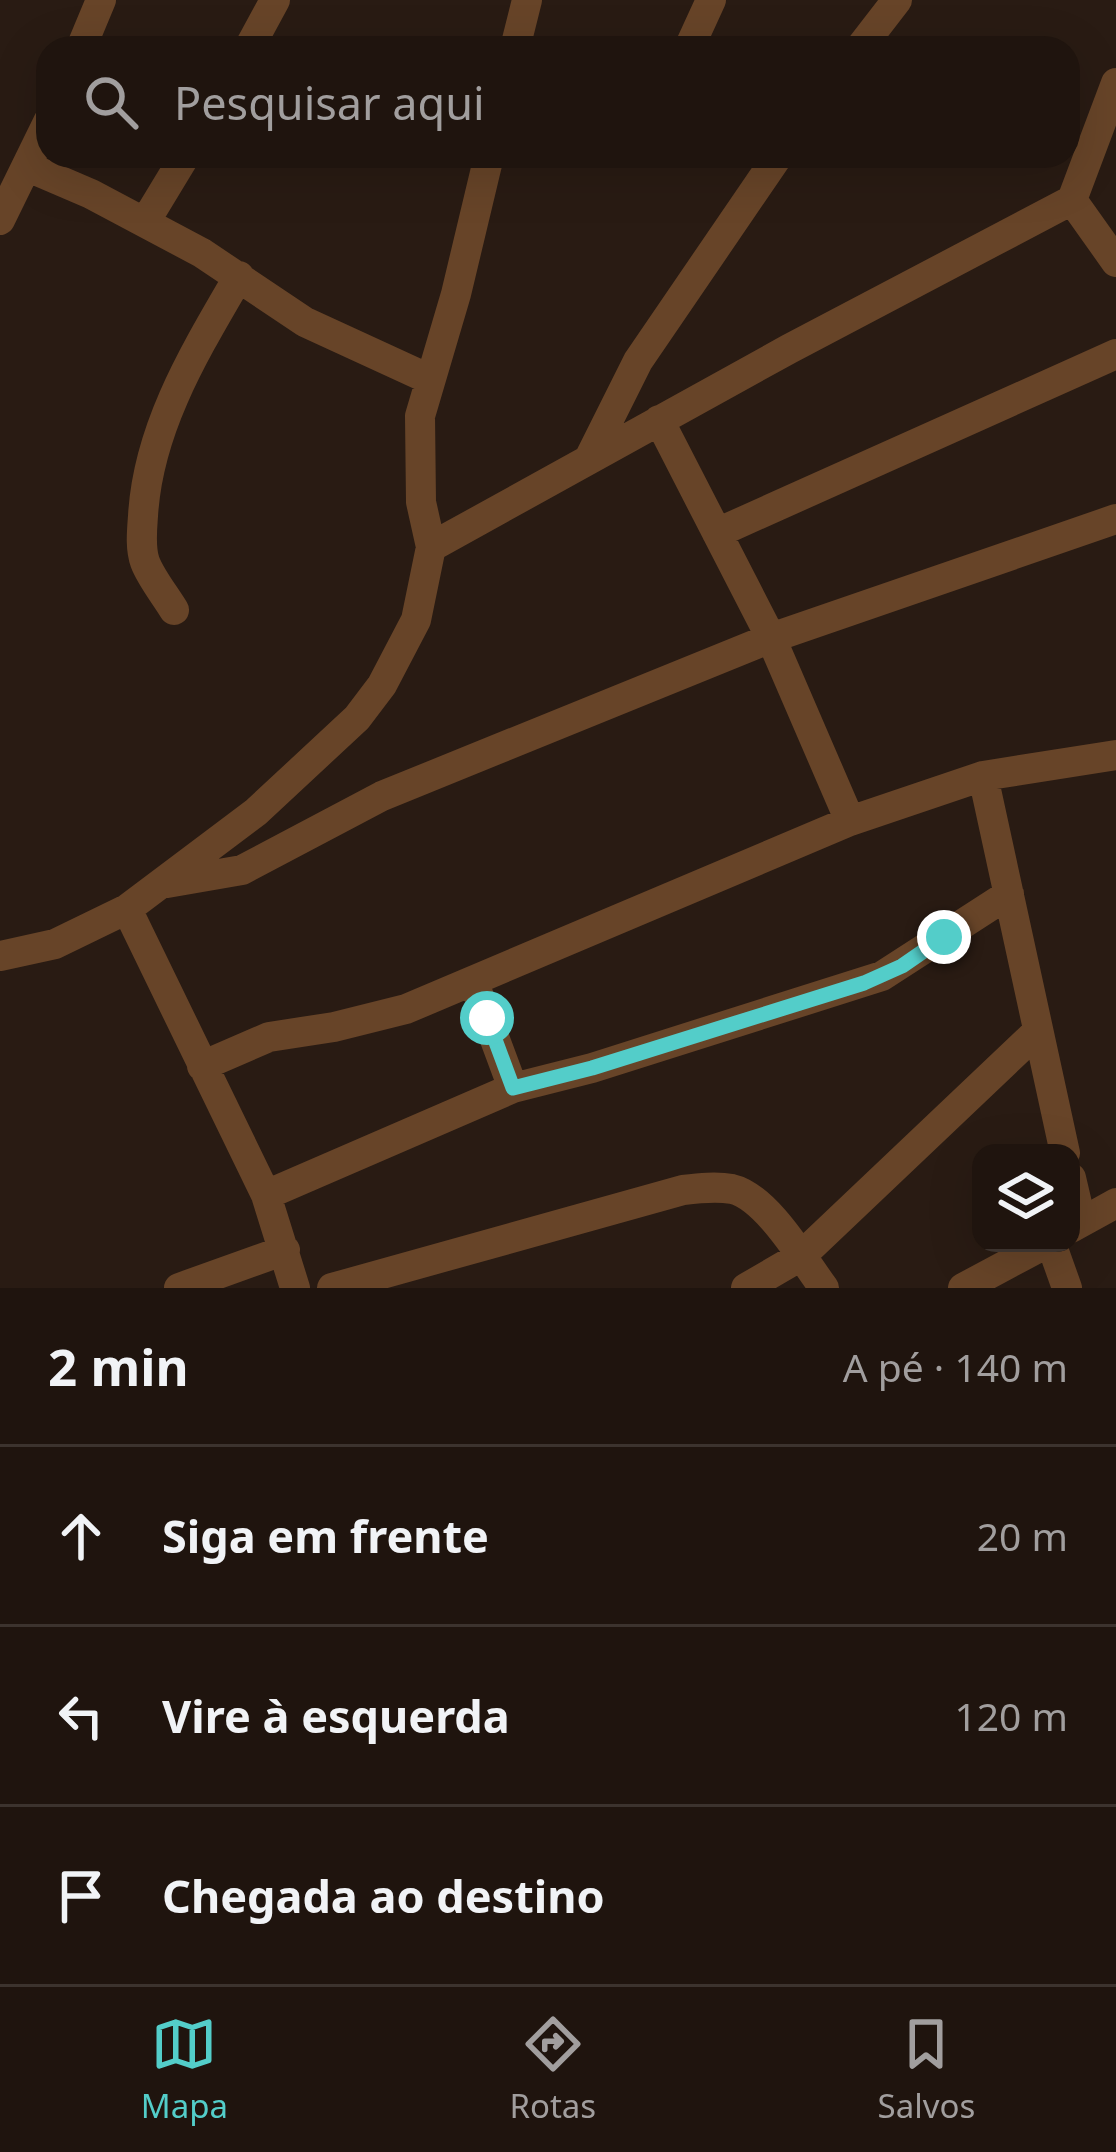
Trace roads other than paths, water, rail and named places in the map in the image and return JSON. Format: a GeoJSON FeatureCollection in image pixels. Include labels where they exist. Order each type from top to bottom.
{"type":"FeatureCollection","features":[{"type":"Feature","properties":{"kind":"street"},"geometry":{"type":"LineString","coordinates":[[85,36],[101,0]]}},
{"type":"Feature","properties":{"kind":"street"},"geometry":{"type":"LineString","coordinates":[[256,36],[275,0]]}},
{"type":"Feature","properties":{"kind":"street"},"geometry":{"type":"LineString","coordinates":[[518,36],[526,0]]}},
{"type":"Feature","properties":{"kind":"street"},"geometry":{"type":"LineString","coordinates":[[694,36],[711,0]]}},
{"type":"Feature","properties":{"kind":"street"},"geometry":{"type":"LineString","coordinates":[[869,36],[897,0]]}},
{"type":"Feature","properties":{"kind":"street"},"geometry":{"type":"LineString","coordinates":[[431,547],[1072,200],[1116,83]]}},
{"type":"Feature","properties":{"kind":"street"},"geometry":{"type":"LineString","coordinates":[[0,220],[36,149]]}},
{"type":"Feature","properties":{"kind":"street"},"geometry":{"type":"LineString","coordinates":[[28,167],[146,222],[239,276],[304,322],[428,379]]}},
{"type":"Feature","properties":{"kind":"street"},"geometry":{"type":"LineString","coordinates":[[146,222],[178,168]]}},
{"type":"Feature","properties":{"kind":"street"},"geometry":{"type":"LineString","coordinates":[[0,956],[55,944],[127,909],[256,812],[357,718],[382,685],[416,620],[431,547],[417,457],[420,416],[486,168]]}},
{"type":"Feature","properties":{"kind":"street"},"geometry":{"type":"LineString","coordinates":[[589,459],[638,361],[770,168]]}},
{"type":"Feature","properties":{"kind":"street"},"geometry":{"type":"LineString","coordinates":[[1072,200],[1116,262]]}},
{"type":"Feature","properties":{"kind":"street"},"geometry":{"type":"LineString","coordinates":[[174,610],[146,563],[142,541],[148,479],[166,413],[239,276]]}},
{"type":"Feature","properties":{"kind":"street"},"geometry":{"type":"LineString","coordinates":[[717,532],[1116,354]]}},
{"type":"Feature","properties":{"kind":"street"},"geometry":{"type":"LineString","coordinates":[[659,420],[771,638],[850,821]]}},
{"type":"Feature","properties":{"kind":"street"},"geometry":{"type":"LineString","coordinates":[[162,884],[242,870],[382,796],[771,638],[1116,519]]}},
{"type":"Feature","properties":{"kind":"street"},"geometry":{"type":"LineString","coordinates":[[202,1066],[268,1036],[389,1014],[474,983],[850,821],[983,776],[1116,755]]}},
{"type":"Feature","properties":{"kind":"street"},"geometry":{"type":"LineString","coordinates":[[983,776],[1063,1144]]}},
{"type":"Feature","properties":{"kind":"street"},"geometry":{"type":"LineString","coordinates":[[266,1195],[513,1088],[864,983],[902,966],[1009,895]]}},
{"type":"Feature","properties":{"kind":"street"},"geometry":{"type":"LineString","coordinates":[[127,909],[266,1195],[295,1288]]}},
{"type":"Feature","properties":{"kind":"street"},"geometry":{"type":"LineString","coordinates":[[474,983],[513,1088]]}},
{"type":"Feature","properties":{"kind":"street"},"geometry":{"type":"LineString","coordinates":[[746,1288],[800,1256],[1036,1032]]}},
{"type":"Feature","properties":{"kind":"street"},"geometry":{"type":"LineString","coordinates":[[332,1288],[704,1188],[747,1194],[774,1220],[824,1288]]}},
{"type":"Feature","properties":{"kind":"street"},"geometry":{"type":"LineString","coordinates":[[1080,1222],[1116,1203]]}},
{"type":"Feature","properties":{"kind":"street"},"geometry":{"type":"LineString","coordinates":[[179,1288],[285,1250]]}},
{"type":"Feature","properties":{"kind":"street"},"geometry":{"type":"LineString","coordinates":[[963,1288],[1032,1252]]}},
{"type":"Feature","properties":{"kind":"street"},"geometry":{"type":"LineString","coordinates":[[1053,1252],[1067,1288]]}}]}
